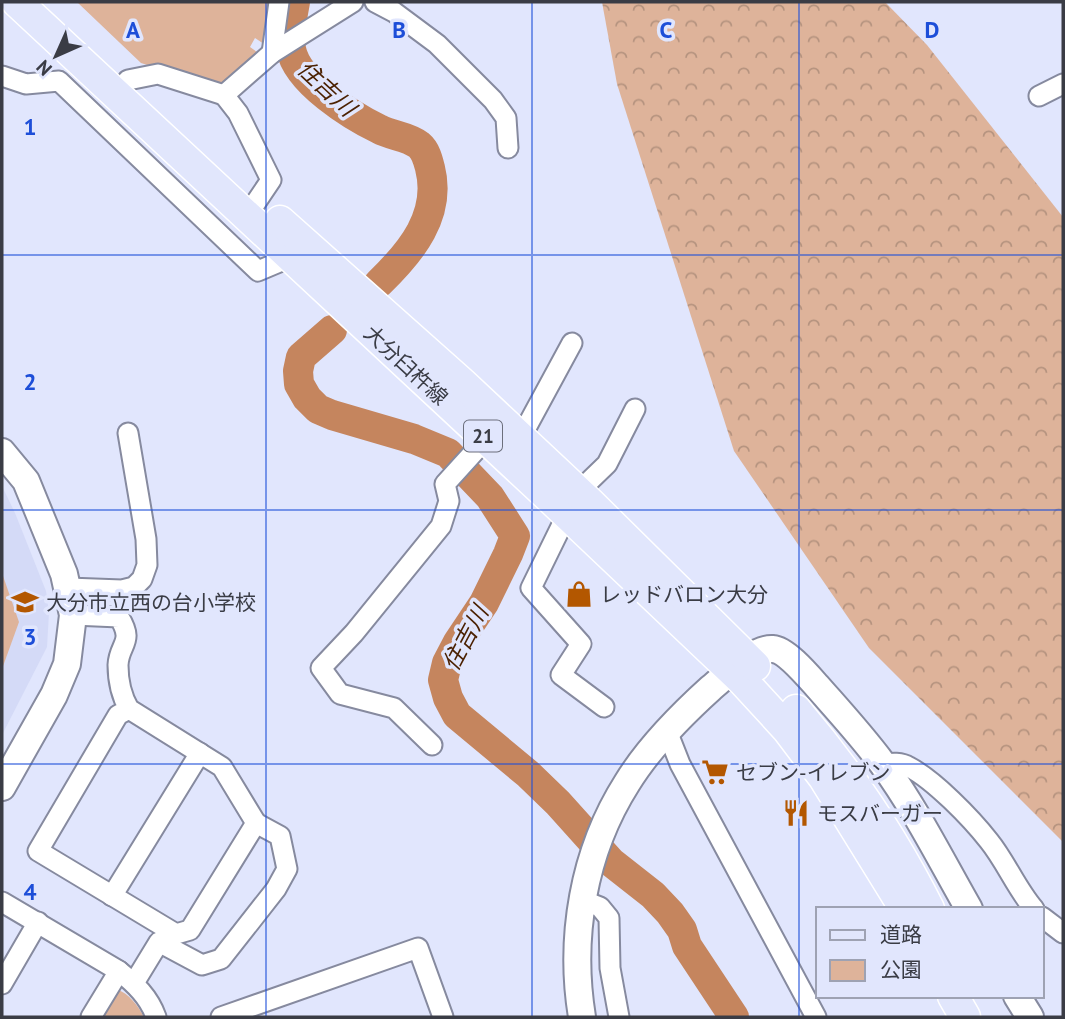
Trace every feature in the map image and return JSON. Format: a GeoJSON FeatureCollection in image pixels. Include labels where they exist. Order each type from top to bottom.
{"type":"FeatureCollection","features":[{"type":"Feature","properties":{"kind":"main road","name":"大分臼杵線"},"geometry":{"type":"LineString","coordinates":[[17,2],[293,246],[494,439],[573,503],[739,665],[782,694],[844,769],[908,868],[928,907]]}},
{"type":"Feature","properties":{"kind":"main road","name":"大分臼杵線"},"geometry":{"type":"LineString","coordinates":[[44,2],[128,80],[252,209]]}},
{"type":"Feature","properties":{"kind":"main road","name":"大分臼杵線"},"geometry":{"type":"LineString","coordinates":[[739,665],[770,710],[813,762],[904,907]]}},
{"type":"Feature","properties":{"kind":"main road"},"geometry":{"type":"LineString","coordinates":[[954,998],[965,1017]]}},
{"type":"Feature","properties":{"kind":"main road"},"geometry":{"type":"LineString","coordinates":[[977,998],[988,1017]]}},
{"type":"Feature","properties":{"kind":"street"},"geometry":{"type":"LineString","coordinates":[[276,50],[279,2]]}},
{"type":"Feature","properties":{"kind":"street"},"geometry":{"type":"LineString","coordinates":[[223,95],[276,50],[354,2]]}},
{"type":"Feature","properties":{"kind":"street"},"geometry":{"type":"LineString","coordinates":[[375,2],[394,12],[437,44],[493,100],[506,118],[508,148]]}},
{"type":"Feature","properties":{"kind":"street"},"geometry":{"type":"LineString","coordinates":[[128,80],[158,74],[223,95],[238,113],[271,180],[252,209]]}},
{"type":"Feature","properties":{"kind":"street"},"geometry":{"type":"LineString","coordinates":[[2,76],[26,84],[59,81],[258,271],[277,263],[293,246]]}},
{"type":"Feature","properties":{"kind":"street"},"geometry":{"type":"LineString","coordinates":[[1039,96],[1063,83]]}},
{"type":"Feature","properties":{"kind":"street"},"geometry":{"type":"LineString","coordinates":[[432,745],[394,708],[340,694],[321,668],[354,633],[441,526],[449,501],[445,484],[494,439],[572,343]]}},
{"type":"Feature","properties":{"kind":"street"},"geometry":{"type":"LineString","coordinates":[[604,707],[561,675],[581,644],[531,588],[573,503],[607,464],[635,409]]}},
{"type":"Feature","properties":{"kind":"street"},"geometry":{"type":"LineString","coordinates":[[68,588],[122,590],[134,587],[142,579],[147,565],[146,539],[128,433]]}},
{"type":"Feature","properties":{"kind":"street"},"geometry":{"type":"LineString","coordinates":[[2,452],[26,481],[64,574],[74,615],[67,664],[54,695],[2,787]]}},
{"type":"Feature","properties":{"kind":"street"},"geometry":{"type":"LineString","coordinates":[[74,615],[103,614],[119,617],[126,628],[126,644],[118,663],[123,697],[129,709],[222,767],[256,823],[280,836],[287,869],[276,889],[221,959],[202,965],[159,942],[91,1017]]}},
{"type":"Feature","properties":{"kind":"street"},"geometry":{"type":"LineString","coordinates":[[582,1017],[577,955],[582,900],[603,833],[626,783],[667,732],[704,694],[739,665],[772,649],[785,655],[818,687],[883,764],[923,827],[968,907]]}},
{"type":"Feature","properties":{"kind":"street"},"geometry":{"type":"LineString","coordinates":[[129,709],[118,715],[38,851],[176,934],[190,930],[256,823]]}},
{"type":"Feature","properties":{"kind":"street"},"geometry":{"type":"LineString","coordinates":[[667,732],[680,764],[816,1017]]}},
{"type":"Feature","properties":{"kind":"street"},"geometry":{"type":"LineString","coordinates":[[112,896],[200,753]]}},
{"type":"Feature","properties":{"kind":"street"},"geometry":{"type":"LineString","coordinates":[[883,764],[896,762],[908,766],[964,813],[990,842],[1012,880],[1032,907]]}},
{"type":"Feature","properties":{"kind":"street"},"geometry":{"type":"LineString","coordinates":[[582,900],[600,907],[609,918],[610,968],[619,1017]]}},
{"type":"Feature","properties":{"kind":"street"},"geometry":{"type":"LineString","coordinates":[[2,902],[126,977],[151,1004],[156,1017]]}},
{"type":"Feature","properties":{"kind":"street"},"geometry":{"type":"LineString","coordinates":[[1044,919],[1063,933]]}},
{"type":"Feature","properties":{"kind":"street"},"geometry":{"type":"LineString","coordinates":[[2,984],[38,922]]}},
{"type":"Feature","properties":{"kind":"street"},"geometry":{"type":"LineString","coordinates":[[220,1017],[418,948],[443,1017]]}},
{"type":"Feature","properties":{"kind":"street"},"geometry":{"type":"LineString","coordinates":[[1018,998],[1030,1017]]}},
{"type":"Feature","properties":{"kind":"shaded area","name":"大分市立西の台小学校"},"geometry":{"type":"Polygon","coordinates":[[[2,486],[46,591],[49,613],[47,647],[2,735],[2,486]]]}},
{"type":"Feature","properties":{"kind":"green space"},"geometry":{"type":"Polygon","coordinates":[[[77,2],[270,2],[264,44],[255,38],[250,47],[261,55],[224,86],[194,80],[141,63],[77,2]]]}},
{"type":"Feature","properties":{"kind":"green space"},"geometry":{"type":"Polygon","coordinates":[[[602,2],[885,2],[927,45],[1063,217],[1063,842],[869,648],[734,451],[617,84],[602,2]]]}},
{"type":"Feature","properties":{"kind":"green space"},"geometry":{"type":"Polygon","coordinates":[[[2,573],[19,622],[2,669],[2,573]]]}},
{"type":"Feature","properties":{"kind":"green space"},"geometry":{"type":"Polygon","coordinates":[[[116,989],[136,1004],[144,1017],[101,1017],[116,989]]]}},
{"type":"Feature","properties":{"kind":"waterway","name":"住吉川"},"geometry":{"type":"LineString","coordinates":[[295,2],[291,49],[303,74],[355,116],[419,145],[428,162],[433,185],[428,217],[402,259],[379,283]]}},
{"type":"Feature","properties":{"kind":"waterway","name":"住吉川"},"geometry":{"type":"LineString","coordinates":[[332,330],[301,357],[299,384],[307,398],[318,409],[332,415],[414,439],[448,453],[490,497],[515,536],[484,603],[447,663],[443,680],[457,715],[528,774],[611,862],[653,895],[670,913],[682,930],[687,946],[734,1017]]}},
{"type":"Feature","properties":{"kind":"place","name":"レッドバロン大分"},"geometry":{"type":"Point","coordinates":[579,594]}},
{"type":"Feature","properties":{"kind":"place","name":"大分市立西の台小学校"},"geometry":{"type":"Point","coordinates":[25,602]}},
{"type":"Feature","properties":{"kind":"place","name":"セブン-イレブン"},"geometry":{"type":"Point","coordinates":[715,772]}},
{"type":"Feature","properties":{"kind":"place","name":"モスバーガー"},"geometry":{"type":"Point","coordinates":[796,813]}}]}
